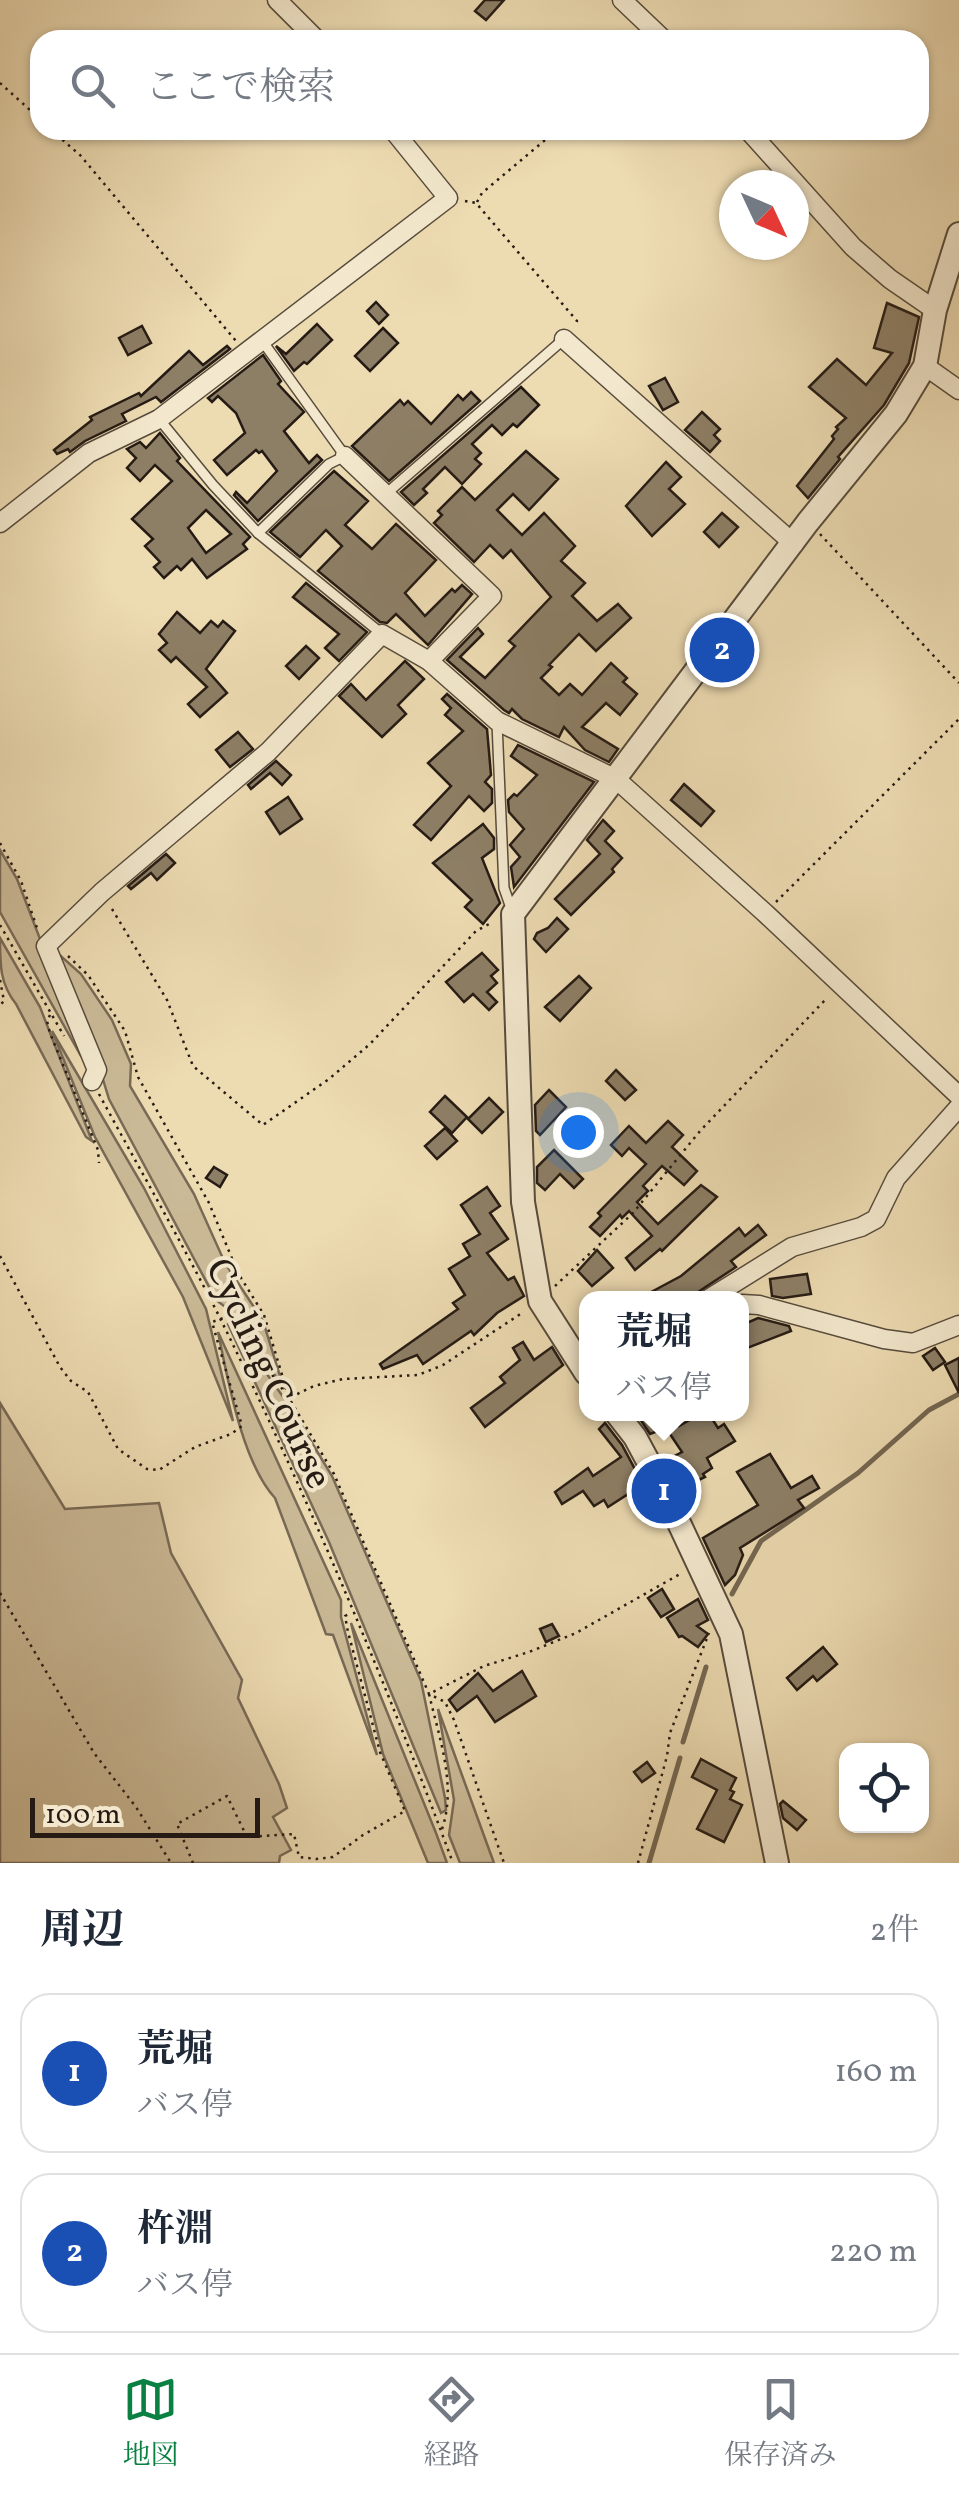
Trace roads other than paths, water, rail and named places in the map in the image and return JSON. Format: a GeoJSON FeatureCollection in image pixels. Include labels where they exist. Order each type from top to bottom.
{"type":"FeatureCollection","features":[{"type":"Feature","properties":{"kind":"street"},"geometry":{"type":"LineString","coordinates":[[278,0],[308,30]]}},
{"type":"Feature","properties":{"kind":"street"},"geometry":{"type":"LineString","coordinates":[[622,0],[654,30]]}},
{"type":"Feature","properties":{"kind":"street"},"geometry":{"type":"LineString","coordinates":[[0,523],[89,453],[159,419],[448,198],[401,140]]}},
{"type":"Feature","properties":{"kind":"street"},"geometry":{"type":"LineString","coordinates":[[757,140],[853,247],[890,280],[936,310]]}},
{"type":"Feature","properties":{"kind":"street"},"geometry":{"type":"LineString","coordinates":[[579,1357],[540,1301],[523,1202],[512,914],[808,522],[896,414],[925,366],[936,310],[959,234]]}},
{"type":"Feature","properties":{"kind":"street"},"geometry":{"type":"LineString","coordinates":[[564,339],[794,544]]}},
{"type":"Feature","properties":{"kind":"street"},"geometry":{"type":"LineString","coordinates":[[925,366],[959,390]]}},
{"type":"Feature","properties":{"kind":"street"},"geometry":{"type":"LineString","coordinates":[[345,456],[492,596],[430,660]]}},
{"type":"Feature","properties":{"kind":"street"},"geometry":{"type":"LineString","coordinates":[[92,1082],[97,1070],[46,946],[102,892],[268,752],[382,634],[430,660],[497,721],[616,779],[959,1096]]}},
{"type":"Feature","properties":{"kind":"street"},"geometry":{"type":"LineString","coordinates":[[721,1291],[792,1247],[876,1218],[896,1178],[959,1106]]}},
{"type":"Feature","properties":{"kind":"street"},"geometry":{"type":"LineString","coordinates":[[749,1304],[884,1340],[913,1343],[959,1325]]}},
{"type":"Feature","properties":{"kind":"street"},"geometry":{"type":"LineString","coordinates":[[622,1421],[635,1437],[731,1634],[777,1863]]}},
{"type":"Feature","properties":{"kind":"lane"},"geometry":{"type":"LineString","coordinates":[[387,493],[564,339]]}},
{"type":"Feature","properties":{"kind":"lane"},"geometry":{"type":"LineString","coordinates":[[258,532],[329,464],[345,456],[264,342]]}},
{"type":"Feature","properties":{"kind":"lane"},"geometry":{"type":"LineString","coordinates":[[159,419],[258,532],[382,634]]}},
{"type":"Feature","properties":{"kind":"lane"},"geometry":{"type":"LineString","coordinates":[[497,721],[504,888],[512,914]]}},
{"type":"Feature","properties":{"kind":"waterway"},"geometry":{"type":"LineString","coordinates":[[732,1594],[761,1541],[858,1473],[929,1410],[959,1394]]}},
{"type":"Feature","properties":{"kind":"waterway"},"geometry":{"type":"LineString","coordinates":[[683,1742],[706,1667]]}},
{"type":"Feature","properties":{"kind":"waterway"},"geometry":{"type":"LineString","coordinates":[[649,1863],[680,1758]]}},
{"type":"Feature","properties":{"kind":"place","name":"杵淵"},"geometry":{"type":"Point","coordinates":[722,650]}},
{"type":"Feature","properties":{"kind":"place","name":"荒堀"},"geometry":{"type":"Point","coordinates":[664,1491]}}]}
